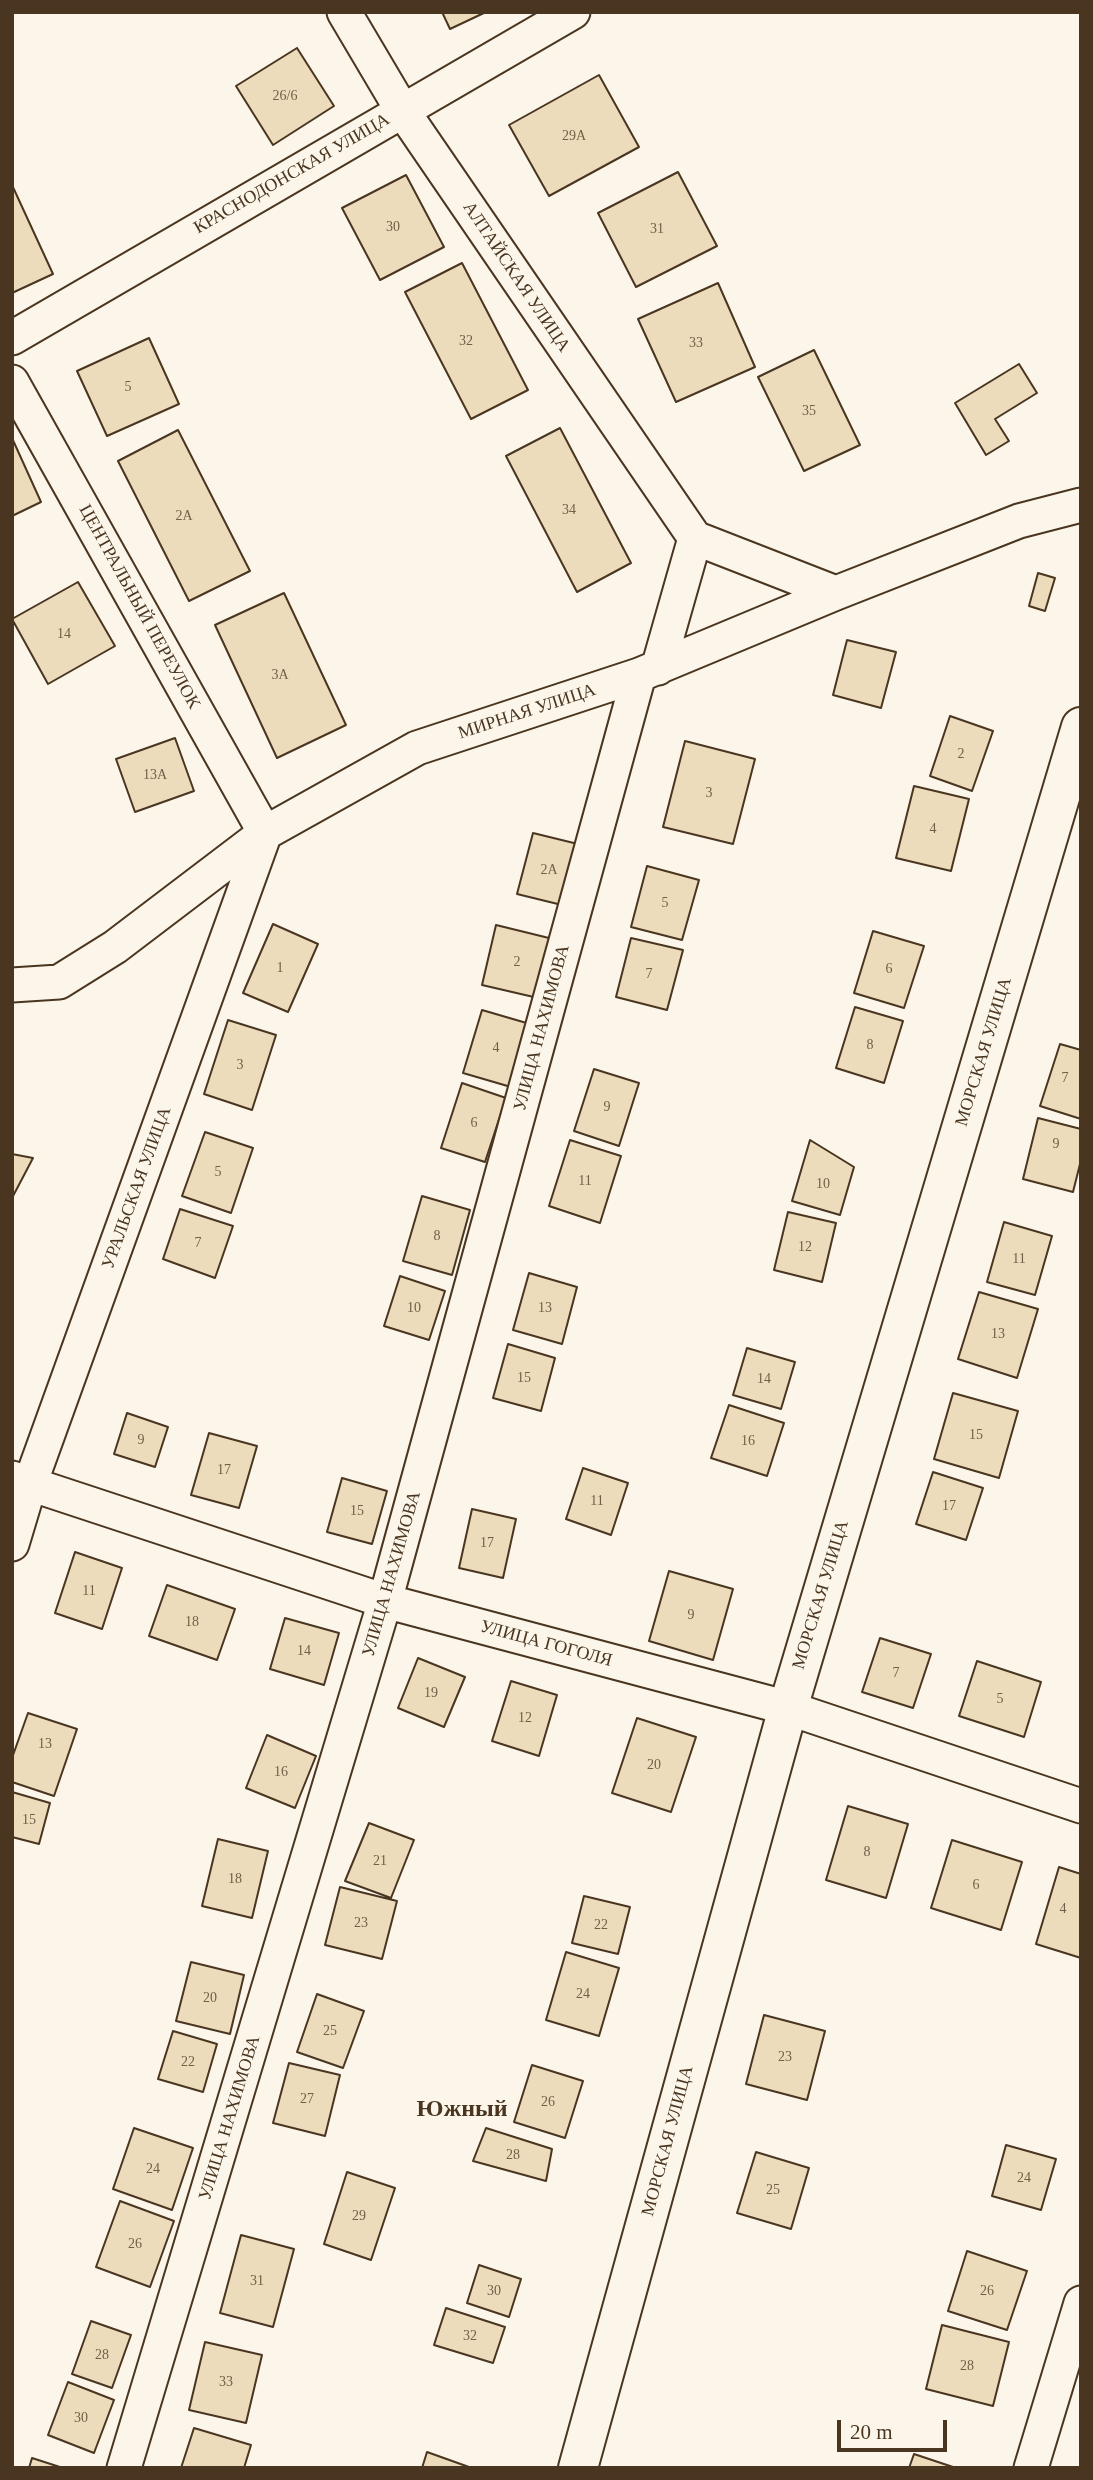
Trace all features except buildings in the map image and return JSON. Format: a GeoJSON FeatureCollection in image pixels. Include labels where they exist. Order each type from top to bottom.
{"type":"FeatureCollection","features":[{"type":"Feature","properties":{"kind":"highway","name":"МОРСКАЯ УЛИЦА"},"geometry":{"type":"LineString","coordinates":[[578,2468],[788,1708],[1081,727]]}},
{"type":"Feature","properties":{"kind":"street","name":"АЛТАЙСКАЯ УЛИЦА"},"geometry":{"type":"LineString","coordinates":[[344,12],[402,110],[695,538]]}},
{"type":"Feature","properties":{"kind":"street","name":"КРАСНОДОНСКАЯ УЛИЦА"},"geometry":{"type":"LineString","coordinates":[[12,338],[573,12]]}},
{"type":"Feature","properties":{"kind":"street","name":"ЦЕНТРАЛЬНЫЙ ПЕРЕУЛОК"},"geometry":{"type":"LineString","coordinates":[[12,382],[265,833]]}},
{"type":"Feature","properties":{"kind":"street","name":"МИРНАЯ УЛИЦА"},"geometry":{"type":"LineString","coordinates":[[12,985],[59,982],[115,947],[265,833],[416,748],[649,671],[1018,521],[1081,505]]}},
{"type":"Feature","properties":{"kind":"street"},"geometry":{"type":"LineString","coordinates":[[695,538],[836,593]]}},
{"type":"Feature","properties":{"kind":"street","name":"УЛИЦА НАХИМОВА"},"geometry":{"type":"LineString","coordinates":[[124,2468],[385,1601],[649,671],[695,538]]}},
{"type":"Feature","properties":{"kind":"street","name":"УРАЛЬСКАЯ УЛИЦА"},"geometry":{"type":"LineString","coordinates":[[12,1544],[21,1481],[265,833]]}},
{"type":"Feature","properties":{"kind":"street","name":"УЛИЦА ГОГОЛЯ"},"geometry":{"type":"LineString","coordinates":[[21,1481],[385,1601],[788,1708],[1081,1806]]}},
{"type":"Feature","properties":{"kind":"street"},"geometry":{"type":"LineString","coordinates":[[1031,2468],[1081,2303]]}},
{"type":"Feature","properties":{"kind":"district","name":"Южный"},"geometry":{"type":"Point","coordinates":[462,2110]}}]}
